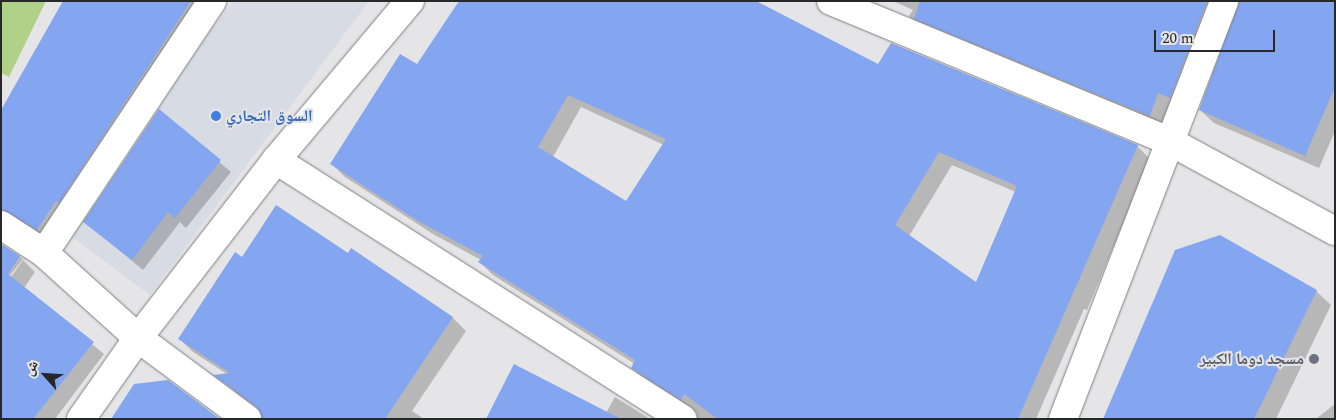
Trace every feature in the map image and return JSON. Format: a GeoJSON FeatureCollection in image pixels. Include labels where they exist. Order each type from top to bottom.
{"type":"FeatureCollection","features":[{"type":"Feature","properties":{"kind":"street"},"geometry":{"type":"LineString","coordinates":[[44,253],[212,1]]}},
{"type":"Feature","properties":{"kind":"street"},"geometry":{"type":"LineString","coordinates":[[81,419],[138,338],[276,160],[410,1]]}},
{"type":"Feature","properties":{"kind":"street"},"geometry":{"type":"LineString","coordinates":[[831,1],[1169,140],[1335,231]]}},
{"type":"Feature","properties":{"kind":"street"},"geometry":{"type":"LineString","coordinates":[[1063,419],[1224,1]]}},
{"type":"Feature","properties":{"kind":"street"},"geometry":{"type":"LineString","coordinates":[[276,160],[682,419]]}},
{"type":"Feature","properties":{"kind":"street"},"geometry":{"type":"LineString","coordinates":[[1,225],[44,253],[138,338],[248,419]]}},
{"type":"Feature","properties":{"kind":"shaded area","name":"السوق التجاري"},"geometry":{"type":"Polygon","coordinates":[[[233,1],[369,1],[150,295],[63,230],[233,1]]]}},
{"type":"Feature","properties":{"kind":"green space"},"geometry":{"type":"Polygon","coordinates":[[[1,1],[46,1],[9,77],[1,73],[1,1]]]}},
{"type":"Feature","properties":{"kind":"building"},"geometry":{"type":"Polygon","coordinates":[[[63,1],[191,1],[59,203],[56,201],[37,230],[1,209],[1,110],[63,1]]]}},
{"type":"Feature","properties":{"kind":"building"},"geometry":{"type":"Polygon","coordinates":[[[459,1],[756,1],[878,64],[891,43],[1138,145],[1018,419],[718,419],[684,394],[681,400],[631,368],[635,360],[478,262],[483,256],[418,221],[330,164],[400,54],[417,64],[459,1]],[[568,95],[538,147],[626,201],[666,139],[568,95]],[[939,152],[895,225],[976,282],[1017,186],[939,152]]]}},
{"type":"Feature","properties":{"kind":"building"},"geometry":{"type":"Polygon","coordinates":[[[920,1],[1207,1],[1170,98],[1158,93],[1150,116],[914,19],[920,1]]]}},
{"type":"Feature","properties":{"kind":"building"},"geometry":{"type":"Polygon","coordinates":[[[1239,1],[1335,1],[1335,87],[1305,156],[1199,110],[1239,1]]]}},
{"type":"Feature","properties":{"kind":"building"},"geometry":{"type":"Polygon","coordinates":[[[159,109],[221,160],[175,218],[168,212],[132,260],[83,222],[159,109]]]}},
{"type":"Feature","properties":{"kind":"building"},"geometry":{"type":"Polygon","coordinates":[[[276,205],[348,253],[351,248],[453,317],[385,419],[262,419],[256,406],[213,375],[230,373],[178,339],[235,252],[242,257],[276,205]]]}},
{"type":"Feature","properties":{"kind":"building"},"geometry":{"type":"Polygon","coordinates":[[[1220,235],[1317,290],[1254,419],[1103,419],[1175,250],[1220,235]]]}},
{"type":"Feature","properties":{"kind":"building"},"geometry":{"type":"Polygon","coordinates":[[[1,244],[20,256],[8,274],[94,342],[33,419],[1,419],[1,244]]]}},
{"type":"Feature","properties":{"kind":"building"},"geometry":{"type":"Polygon","coordinates":[[[514,364],[621,419],[486,419],[514,364]]]}},
{"type":"Feature","properties":{"kind":"building"},"geometry":{"type":"Polygon","coordinates":[[[168,380],[220,419],[111,419],[134,384],[168,380]]]}},
{"type":"Feature","properties":{"kind":"place","name":"السوق التجاري"},"geometry":{"type":"Point","coordinates":[216,116]}},
{"type":"Feature","properties":{"kind":"place","name":"مسجد دوما الكبير"},"geometry":{"type":"Point","coordinates":[1314,359]}}]}
